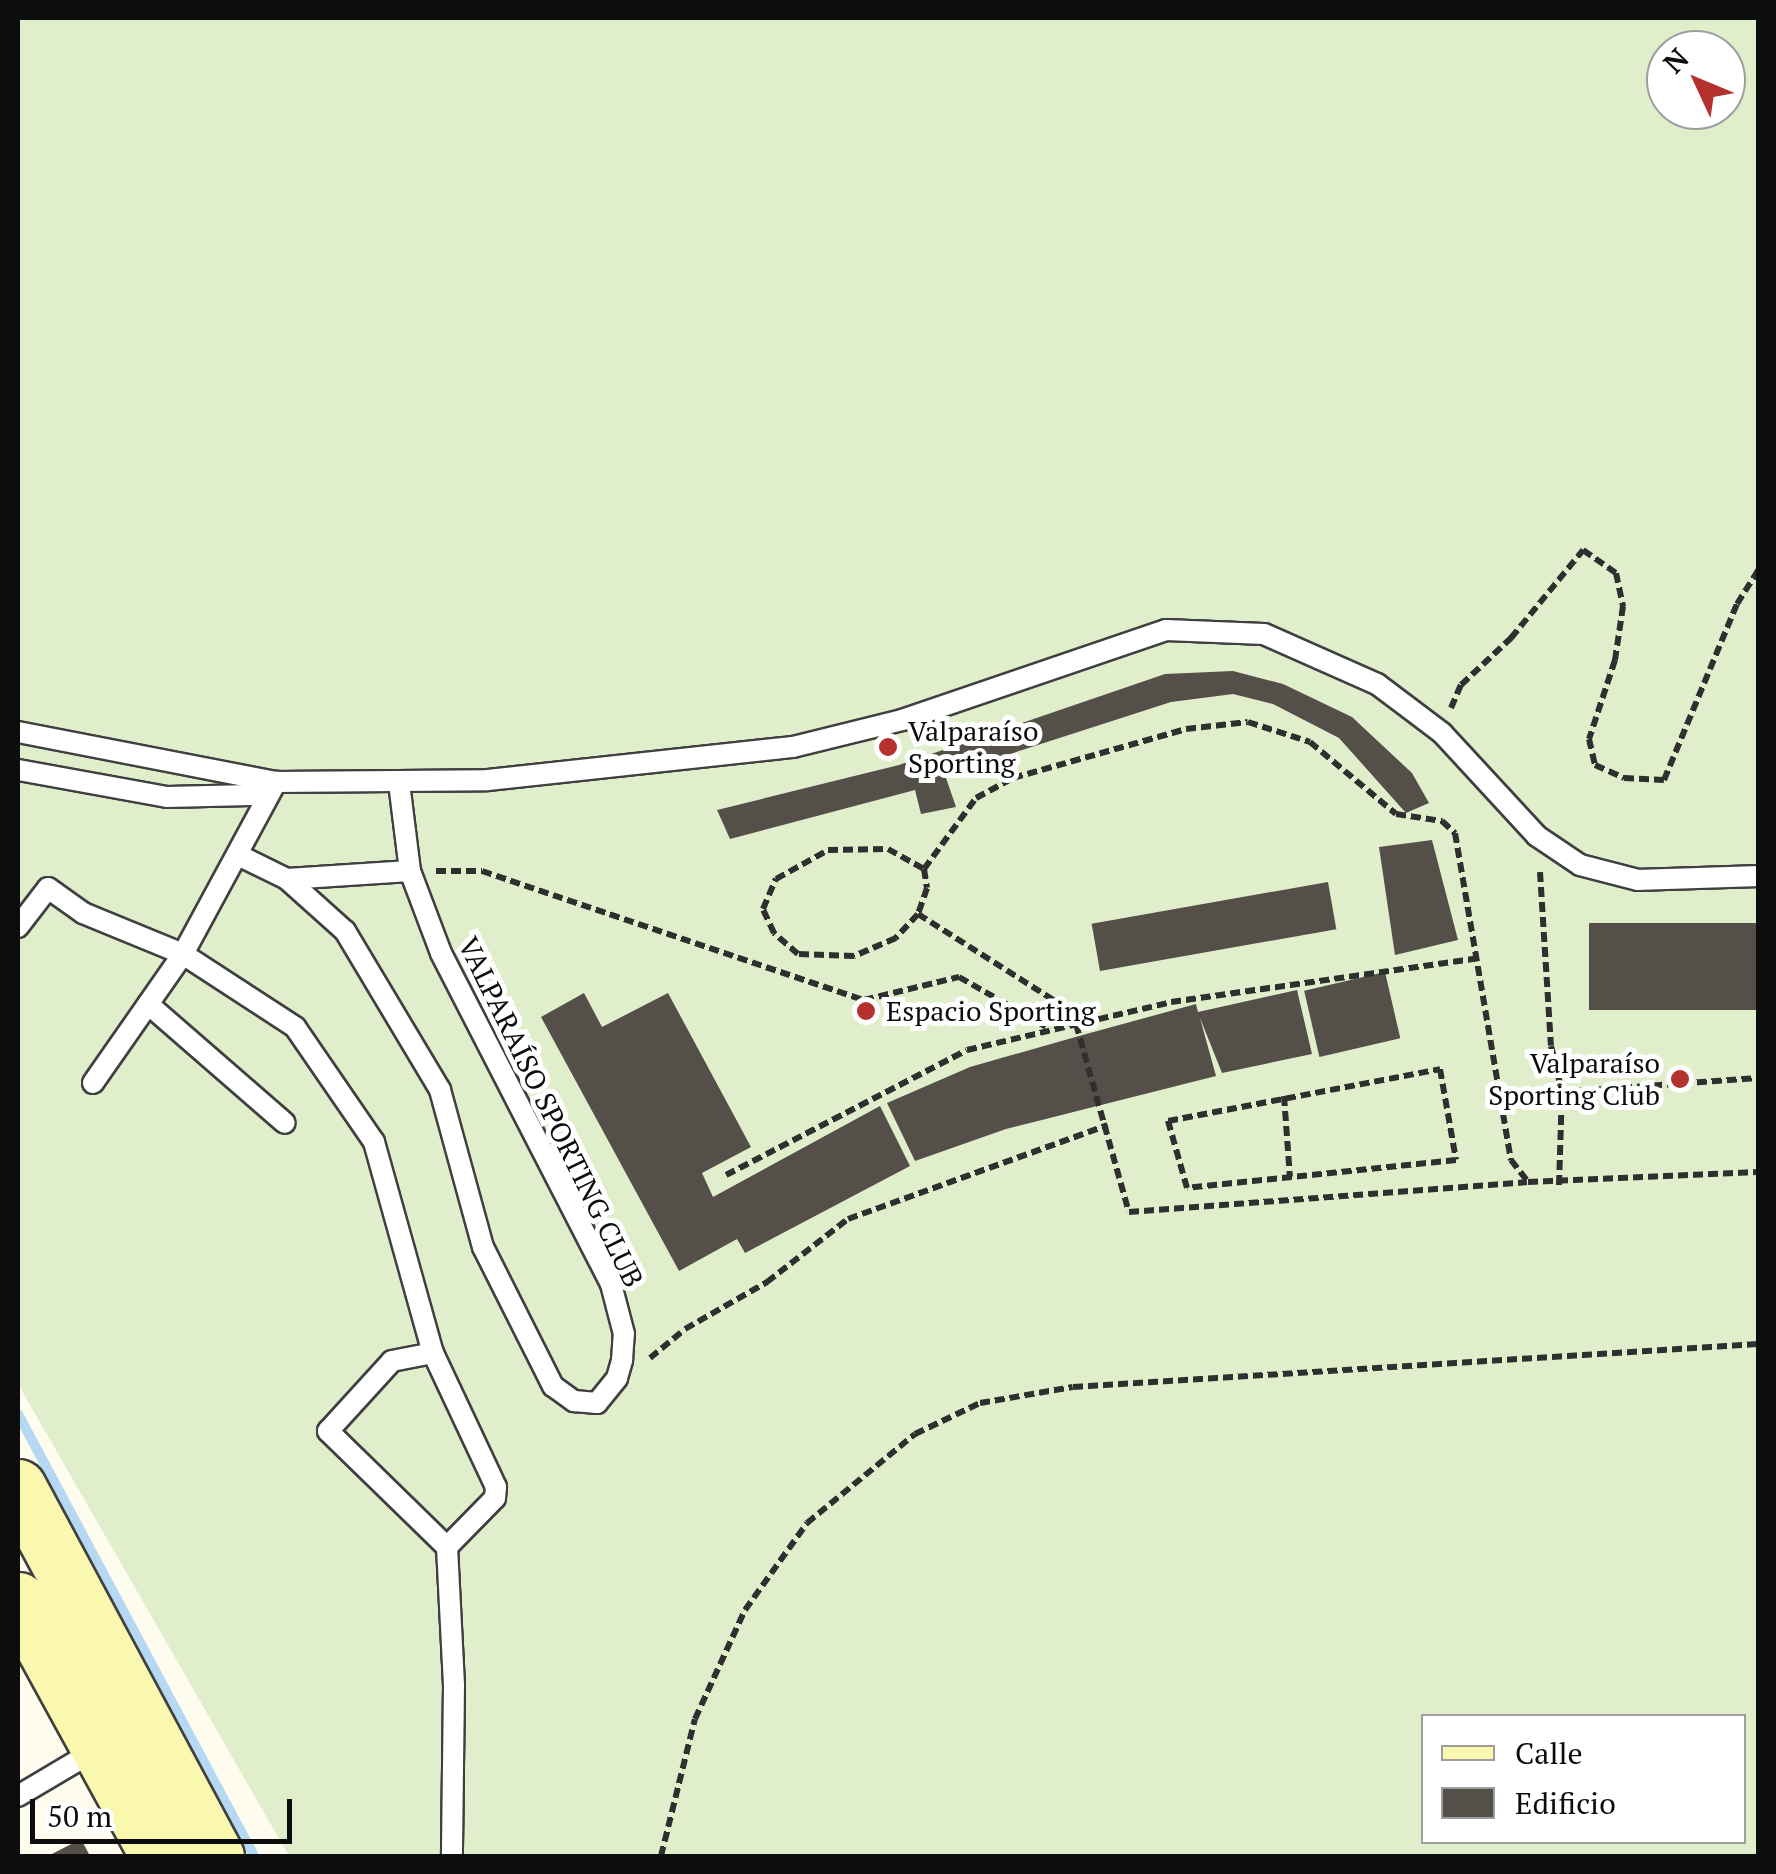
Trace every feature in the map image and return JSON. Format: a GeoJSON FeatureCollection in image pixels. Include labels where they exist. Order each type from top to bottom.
{"type":"FeatureCollection","features":[{"type":"Feature","properties":{"kind":"main road"},"geometry":{"type":"LineString","coordinates":[[18,1487],[216,1856]]}},
{"type":"Feature","properties":{"kind":"main road"},"geometry":{"type":"LineString","coordinates":[[18,1600],[158,1856]]}},
{"type":"Feature","properties":{"kind":"lane"},"geometry":{"type":"LineString","coordinates":[[18,732],[276,782],[398,784],[635,768],[793,747],[902,720],[1166,630],[1264,634],[1326,657],[1377,684],[1442,733],[1537,836],[1580,865],[1638,880],[1758,876]]}},
{"type":"Feature","properties":{"kind":"lane"},"geometry":{"type":"LineString","coordinates":[[18,770],[167,797],[251,795],[276,782]]}},
{"type":"Feature","properties":{"kind":"lane"},"geometry":{"type":"LineString","coordinates":[[93,1083],[184,954],[240,856],[276,782]]}},
{"type":"Feature","properties":{"kind":"lane","name":"VALPARAÍSO SPORTING CLUB"},"geometry":{"type":"LineString","coordinates":[[398,784],[410,872],[441,954],[612,1284],[624,1334],[622,1360],[617,1378],[597,1402]]}},
{"type":"Feature","properties":{"kind":"lane"},"geometry":{"type":"LineString","coordinates":[[240,856],[287,879],[345,931],[440,1090],[483,1247],[554,1386],[574,1402],[597,1402]]}},
{"type":"Feature","properties":{"kind":"lane"},"geometry":{"type":"LineString","coordinates":[[287,879],[410,872]]}},
{"type":"Feature","properties":{"kind":"lane"},"geometry":{"type":"LineString","coordinates":[[18,927],[48,888],[95,918],[184,954],[294,1026],[374,1142],[434,1353],[496,1488],[494,1498],[447,1547]]}},
{"type":"Feature","properties":{"kind":"lane"},"geometry":{"type":"LineString","coordinates":[[148,1004],[285,1123]]}},
{"type":"Feature","properties":{"kind":"lane"},"geometry":{"type":"LineString","coordinates":[[434,1353],[392,1361],[328,1432],[447,1547],[454,1685],[452,1856]]}},
{"type":"Feature","properties":{"kind":"lane"},"geometry":{"type":"LineString","coordinates":[[18,1796],[99,1748]]}},
{"type":"Feature","properties":{"kind":"path"},"geometry":{"type":"LineString","coordinates":[[1442,733],[1461,685],[1511,638],[1584,550],[1616,573],[1623,606],[1615,660],[1588,739],[1595,766],[1624,778],[1664,780],[1738,604],[1758,570]]}},
{"type":"Feature","properties":{"kind":"path"},"geometry":{"type":"LineString","coordinates":[[924,869],[888,849],[828,850],[776,879],[763,908],[774,934],[798,954],[854,956],[896,938],[918,914],[928,888],[924,869],[976,798],[1013,778],[1186,729],[1248,722],[1310,742],[1396,814],[1449,826],[1463,856],[1511,1160],[1528,1182]]}},
{"type":"Feature","properties":{"kind":"path"},"geometry":{"type":"LineString","coordinates":[[1537,836],[1551,1046],[1562,1092],[1559,1185]]}},
{"type":"Feature","properties":{"kind":"path"},"geometry":{"type":"LineString","coordinates":[[410,872],[482,871],[864,1000],[959,977],[1051,1030]]}},
{"type":"Feature","properties":{"kind":"path"},"geometry":{"type":"LineString","coordinates":[[918,914],[1063,1006],[1076,1024],[1129,1212],[1528,1182],[1559,1185],[1758,1172]]}},
{"type":"Feature","properties":{"kind":"path"},"geometry":{"type":"LineString","coordinates":[[726,1175],[967,1050],[1170,1002],[1480,958]]}},
{"type":"Feature","properties":{"kind":"path"},"geometry":{"type":"LineString","coordinates":[[1440,1069],[1456,1160],[1187,1188],[1168,1121],[1284,1096],[1440,1069]]}},
{"type":"Feature","properties":{"kind":"path"},"geometry":{"type":"LineString","coordinates":[[1562,1092],[1758,1078]]}},
{"type":"Feature","properties":{"kind":"path"},"geometry":{"type":"LineString","coordinates":[[1284,1096],[1290,1177]]}},
{"type":"Feature","properties":{"kind":"path"},"geometry":{"type":"LineString","coordinates":[[597,1402],[684,1329],[767,1282],[848,1218],[1107,1125]]}},
{"type":"Feature","properties":{"kind":"path"},"geometry":{"type":"LineString","coordinates":[[661,1856],[695,1720],[746,1610],[807,1522],[861,1472],[931,1426],[980,1404],[1073,1387],[1758,1344]]}},
{"type":"Feature","properties":{"kind":"green space","name":"Valparaíso Sporting"},"geometry":{"type":"Polygon","coordinates":[[[18,18],[1758,18],[1758,1856],[289,1856],[18,1384],[18,18]]]}},
{"type":"Feature","properties":{"kind":"building"},"geometry":{"type":"Polygon","coordinates":[[[1233,671],[1283,684],[1352,717],[1412,773],[1429,803],[1406,813],[1339,738],[1273,704],[1233,694],[1171,702],[945,775],[956,807],[921,814],[915,790],[730,839],[717,810],[899,765],[1165,674],[1233,671]]]}},
{"type":"Feature","properties":{"kind":"building"},"geometry":{"type":"Polygon","coordinates":[[[1432,840],[1458,940],[1395,955],[1379,847],[1432,840]]]}},
{"type":"Feature","properties":{"kind":"building"},"geometry":{"type":"Polygon","coordinates":[[[1328,882],[1336,929],[1100,971],[1092,924],[1328,882]]]}},
{"type":"Feature","properties":{"kind":"building"},"geometry":{"type":"Polygon","coordinates":[[[1589,923],[1758,923],[1758,1010],[1589,1010],[1589,923]]]}},
{"type":"Feature","properties":{"kind":"building"},"geometry":{"type":"Polygon","coordinates":[[[1385,972],[1400,1038],[1319,1057],[1304,991],[1385,972]]]}},
{"type":"Feature","properties":{"kind":"building"},"geometry":{"type":"Polygon","coordinates":[[[1297,990],[1312,1054],[1222,1073],[1200,1018],[1216,1076],[1006,1129],[915,1161],[887,1103],[970,1067],[1079,1036],[1196,1004],[1198,1012],[1297,990]]]}},
{"type":"Feature","properties":{"kind":"building"},"geometry":{"type":"Polygon","coordinates":[[[584,993],[602,1027],[668,993],[751,1147],[702,1173],[713,1197],[880,1106],[910,1166],[745,1253],[737,1239],[679,1271],[541,1017],[584,993]]]}},
{"type":"Feature","properties":{"kind":"building"},"geometry":{"type":"Polygon","coordinates":[[[81,1839],[90,1856],[48,1856],[81,1839]]]}},
{"type":"Feature","properties":{"kind":"waterway"},"geometry":{"type":"LineString","coordinates":[[18,1414],[254,1856]]}},
{"type":"Feature","properties":{"kind":"place","name":"Valparaíso Sporting"},"geometry":{"type":"Point","coordinates":[888,747]}},
{"type":"Feature","properties":{"kind":"place","name":"Espacio Sporting"},"geometry":{"type":"Point","coordinates":[866,1011]}},
{"type":"Feature","properties":{"kind":"place","name":"Valparaíso Sporting Club"},"geometry":{"type":"Point","coordinates":[1680,1079]}}]}
